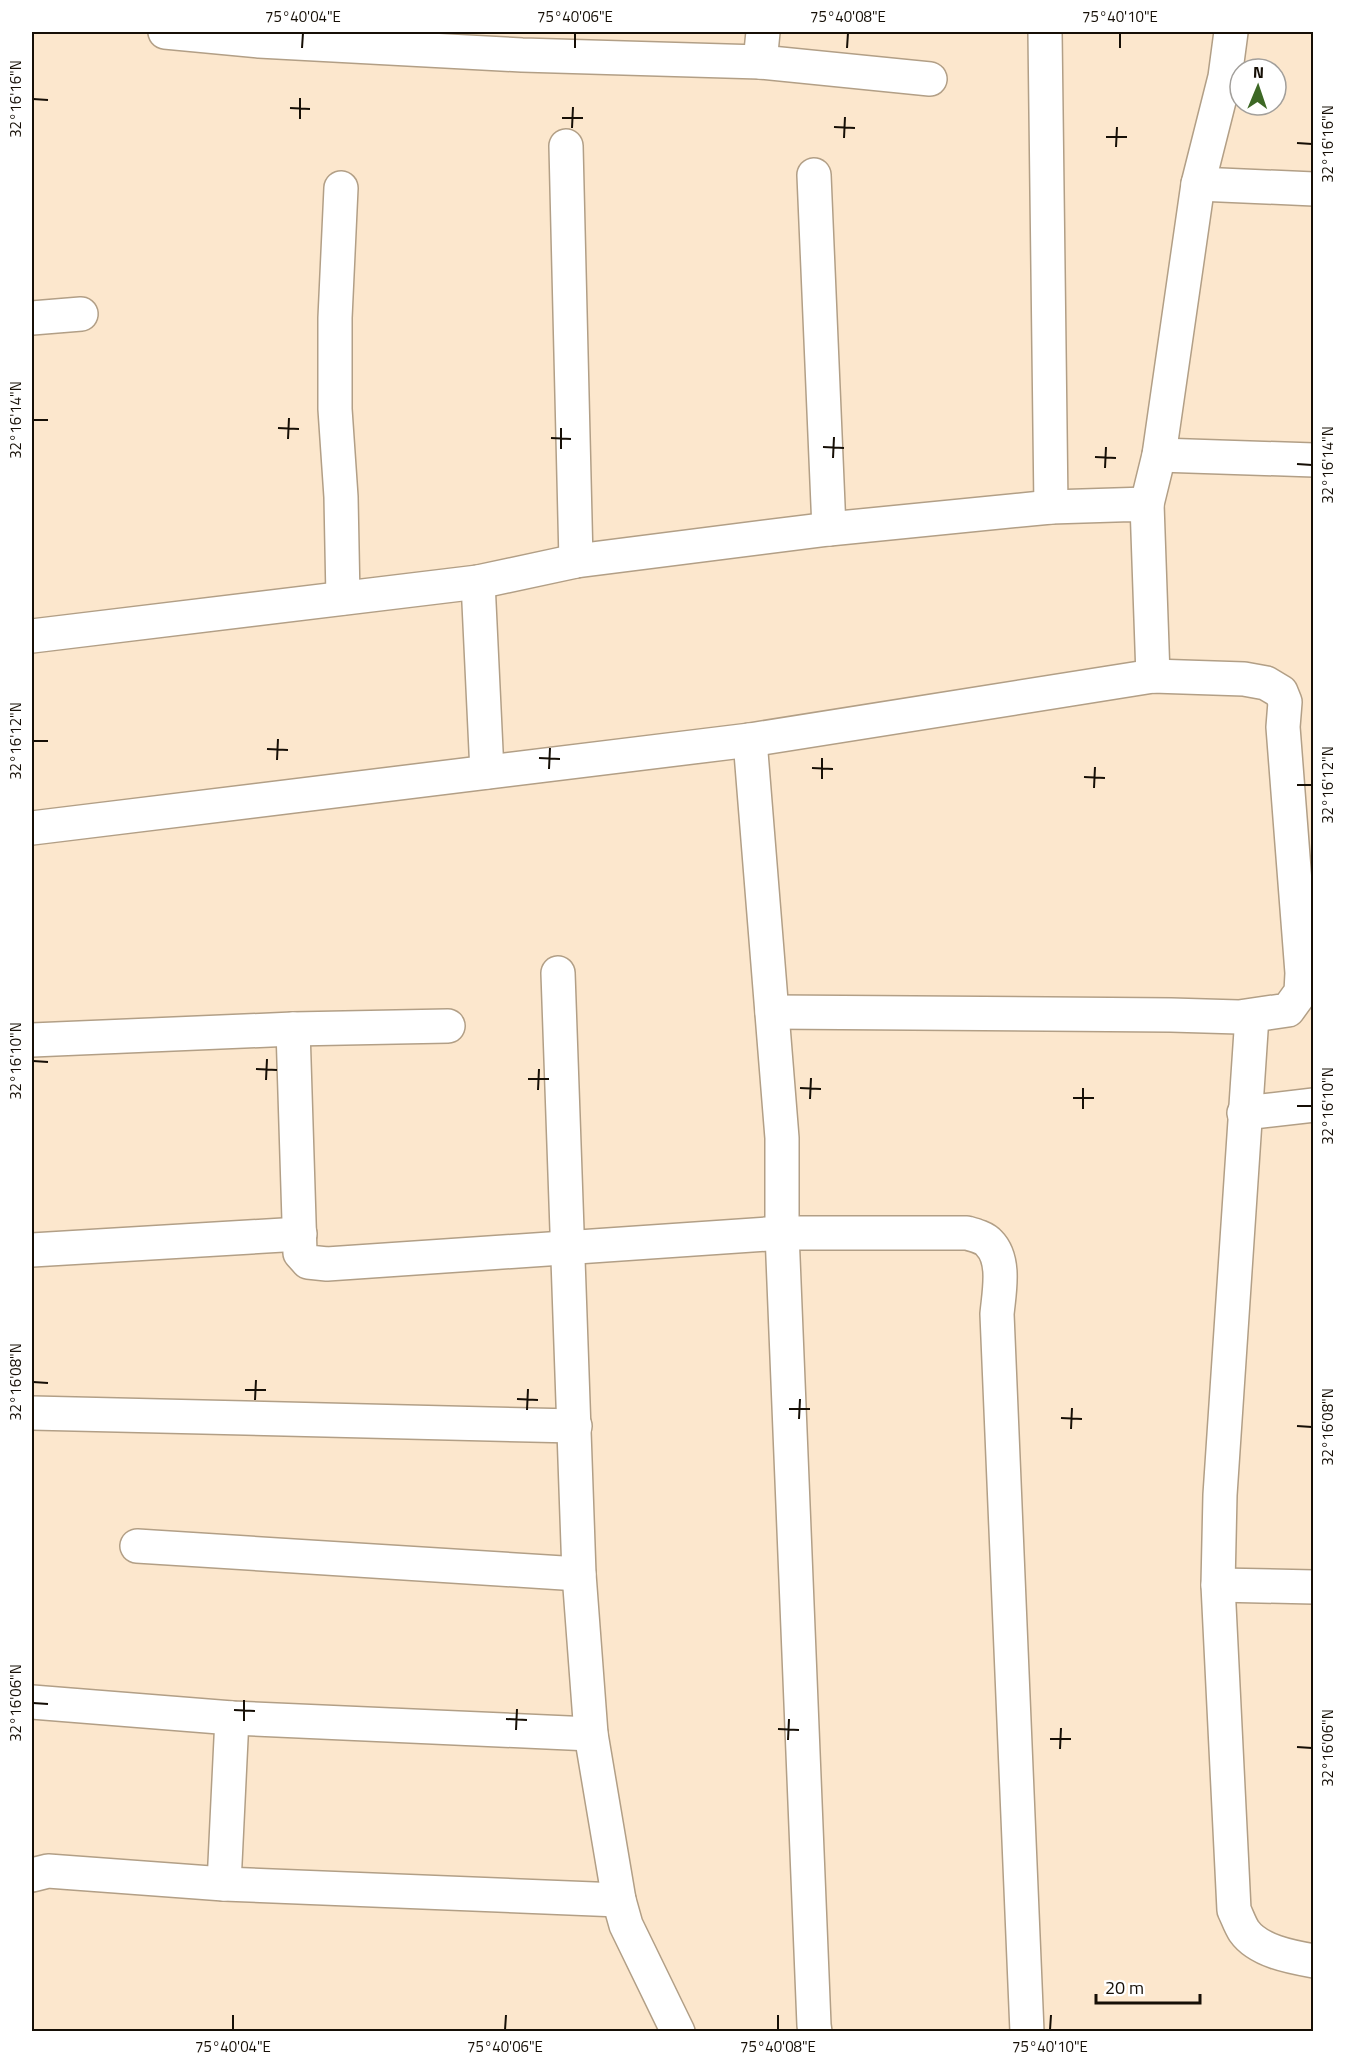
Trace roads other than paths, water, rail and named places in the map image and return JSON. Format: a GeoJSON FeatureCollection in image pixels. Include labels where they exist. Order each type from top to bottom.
{"type":"FeatureCollection","features":[{"type":"Feature","properties":{"kind":"street"},"geometry":{"type":"LineString","coordinates":[[165,32],[259,41],[762,47],[930,79]]}},
{"type":"Feature","properties":{"kind":"street"},"geometry":{"type":"LineString","coordinates":[[1046,32],[1051,507]]}},
{"type":"Feature","properties":{"kind":"street"},"geometry":{"type":"LineString","coordinates":[[1154,676],[1147,504],[1159,455],[1198,184],[1226,77],[1231,32]]}},
{"type":"Feature","properties":{"kind":"street"},"geometry":{"type":"LineString","coordinates":[[566,146],[576,561]]}},
{"type":"Feature","properties":{"kind":"street"},"geometry":{"type":"LineString","coordinates":[[814,175],[830,530]]}},
{"type":"Feature","properties":{"kind":"street"},"geometry":{"type":"LineString","coordinates":[[1198,184],[1314,189]]}},
{"type":"Feature","properties":{"kind":"street"},"geometry":{"type":"LineString","coordinates":[[340,188],[335,386],[343,598]]}},
{"type":"Feature","properties":{"kind":"street"},"geometry":{"type":"LineString","coordinates":[[32,318],[81,314]]}},
{"type":"Feature","properties":{"kind":"street"},"geometry":{"type":"LineString","coordinates":[[1159,455],[1314,460]]}},
{"type":"Feature","properties":{"kind":"street"},"geometry":{"type":"LineString","coordinates":[[32,636],[478,582],[576,561],[830,530],[1051,507],[1147,504]]}},
{"type":"Feature","properties":{"kind":"street"},"geometry":{"type":"LineString","coordinates":[[478,582],[487,772]]}},
{"type":"Feature","properties":{"kind":"street"},"geometry":{"type":"LineString","coordinates":[[32,828],[750,740],[1154,676],[1244,679],[1266,683],[1281,692],[1285,702],[1283,727],[1302,973],[1301,992],[1288,1010],[1252,1016],[772,1012]]}},
{"type":"Feature","properties":{"kind":"street"},"geometry":{"type":"LineString","coordinates":[[750,740],[782,1138],[782,1233],[815,2031]]}},
{"type":"Feature","properties":{"kind":"street"},"geometry":{"type":"LineString","coordinates":[[558,973],[579,1574],[591,1734],[619,1900],[626,1925],[678,2031]]}},
{"type":"Feature","properties":{"kind":"street"},"geometry":{"type":"LineString","coordinates":[[1252,1016],[1220,1495],[1218,1585],[1234,1910],[1245,1932],[1260,1945],[1296,1958],[1314,1961]]}},
{"type":"Feature","properties":{"kind":"street"},"geometry":{"type":"LineString","coordinates":[[32,1040],[294,1029],[448,1026]]}},
{"type":"Feature","properties":{"kind":"street"},"geometry":{"type":"LineString","coordinates":[[294,1029],[300,1254],[308,1262],[327,1264],[782,1233],[967,1233],[988,1241],[997,1254],[1000,1276],[997,1314],[1027,2031]]}},
{"type":"Feature","properties":{"kind":"street"},"geometry":{"type":"LineString","coordinates":[[1244,1113],[1314,1105]]}},
{"type":"Feature","properties":{"kind":"street"},"geometry":{"type":"LineString","coordinates":[[32,1250],[300,1234]]}},
{"type":"Feature","properties":{"kind":"street"},"geometry":{"type":"LineString","coordinates":[[32,1413],[575,1426]]}},
{"type":"Feature","properties":{"kind":"street"},"geometry":{"type":"LineString","coordinates":[[137,1546],[579,1574]]}},
{"type":"Feature","properties":{"kind":"street"},"geometry":{"type":"LineString","coordinates":[[1218,1585],[1314,1587]]}},
{"type":"Feature","properties":{"kind":"street"},"geometry":{"type":"LineString","coordinates":[[32,1702],[232,1718],[591,1734]]}},
{"type":"Feature","properties":{"kind":"street"},"geometry":{"type":"LineString","coordinates":[[224,1884],[232,1718]]}},
{"type":"Feature","properties":{"kind":"street"},"geometry":{"type":"LineString","coordinates":[[32,1875],[48,1871],[224,1884],[619,1900]]}}]}
